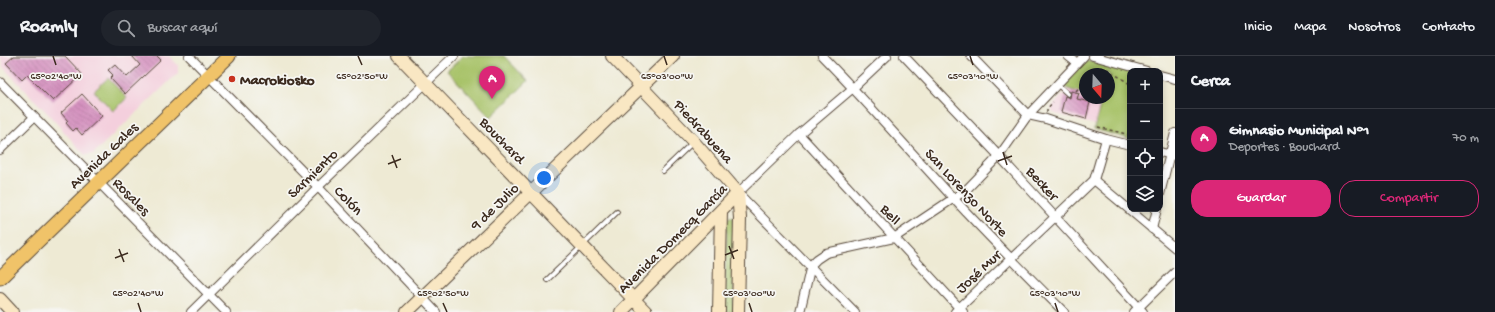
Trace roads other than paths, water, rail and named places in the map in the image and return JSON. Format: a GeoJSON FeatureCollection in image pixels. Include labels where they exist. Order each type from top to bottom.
{"type":"FeatureCollection","features":[{"type":"Feature","properties":{"kind":"main road","name":"Avenida Gales"},"geometry":{"type":"LineString","coordinates":[[0,278],[229,56]]}},
{"type":"Feature","properties":{"kind":"main road","name":"Bouchard"},"geometry":{"type":"LineString","coordinates":[[399,56],[646,312]]}},
{"type":"Feature","properties":{"kind":"main road","name":"Piedrabuena"},"geometry":{"type":"LineString","coordinates":[[612,56],[693,141],[738,193]]}},
{"type":"Feature","properties":{"kind":"main road","name":"9 de Julio"},"geometry":{"type":"LineString","coordinates":[[407,312],[673,56]]}},
{"type":"Feature","properties":{"kind":"main road","name":"Avenida Domecq García"},"geometry":{"type":"LineString","coordinates":[[621,312],[738,193]]}},
{"type":"Feature","properties":{"kind":"main road"},"geometry":{"type":"LineString","coordinates":[[738,193],[740,218],[738,312]]}},
{"type":"Feature","properties":{"kind":"main road"},"geometry":{"type":"LineString","coordinates":[[719,312],[721,211]]}},
{"type":"Feature","properties":{"kind":"main road"},"geometry":{"type":"LineString","coordinates":[[0,299],[12,312]]}},
{"type":"Feature","properties":{"kind":"street","name":"Colón"},"geometry":{"type":"LineString","coordinates":[[189,56],[318,187],[436,312]]}},
{"type":"Feature","properties":{"kind":"street","name":"Sarmiento"},"geometry":{"type":"LineString","coordinates":[[191,312],[454,56]]}},
{"type":"Feature","properties":{"kind":"street","name":"San Lorenzo Norte"},"geometry":{"type":"LineString","coordinates":[[822,56],[954,199],[1064,312]]}},
{"type":"Feature","properties":{"kind":"street","name":"Avenida Domecq García"},"geometry":{"type":"LineString","coordinates":[[738,193],[799,134],[853,88],[887,56]]}},
{"type":"Feature","properties":{"kind":"street","name":"Becker"},"geometry":{"type":"LineString","coordinates":[[904,56],[1000,156],[1138,310]]}},
{"type":"Feature","properties":{"kind":"street"},"geometry":{"type":"LineString","coordinates":[[971,56],[1028,115],[1046,119],[1106,139],[1127,144]]}},
{"type":"Feature","properties":{"kind":"street"},"geometry":{"type":"LineString","coordinates":[[1068,56],[1077,63]]}},
{"type":"Feature","properties":{"kind":"street"},"geometry":{"type":"LineString","coordinates":[[800,312],[811,265],[826,253],[894,238],[954,199],[975,183],[1000,156],[1028,115],[1060,87],[1077,63],[1084,56]]}},
{"type":"Feature","properties":{"kind":"street"},"geometry":{"type":"LineString","coordinates":[[1094,60],[1133,68]]}},
{"type":"Feature","properties":{"kind":"street"},"geometry":{"type":"LineString","coordinates":[[1163,76],[1175,79]]}},
{"type":"Feature","properties":{"kind":"street","name":"Rosales"},"geometry":{"type":"LineString","coordinates":[[0,82],[210,294],[226,312]]}},
{"type":"Feature","properties":{"kind":"street"},"geometry":{"type":"LineString","coordinates":[[0,150],[34,117]]}},
{"type":"Feature","properties":{"kind":"street"},"geometry":{"type":"LineString","coordinates":[[1163,184],[1172,156],[1175,133]]}},
{"type":"Feature","properties":{"kind":"street","name":"Bell"},"geometry":{"type":"LineString","coordinates":[[799,134],[959,310]]}},
{"type":"Feature","properties":{"kind":"street"},"geometry":{"type":"LineString","coordinates":[[1106,139],[1094,180],[1175,248]]}},
{"type":"Feature","properties":{"kind":"street","name":"José Mur"},"geometry":{"type":"LineString","coordinates":[[959,310],[1094,180]]}},
{"type":"Feature","properties":{"kind":"street"},"geometry":{"type":"LineString","coordinates":[[738,193],[856,312]]}},
{"type":"Feature","properties":{"kind":"street"},"geometry":{"type":"LineString","coordinates":[[1152,229],[1155,212]]}},
{"type":"Feature","properties":{"kind":"street"},"geometry":{"type":"LineString","coordinates":[[1138,310],[1175,272]]}},
{"type":"Feature","properties":{"kind":"lane"},"geometry":{"type":"LineString","coordinates":[[1060,87],[1068,94]]}},
{"type":"Feature","properties":{"kind":"lane"},"geometry":{"type":"LineString","coordinates":[[663,171],[693,141]]}},
{"type":"Feature","properties":{"kind":"lane"},"geometry":{"type":"LineString","coordinates":[[547,280],[617,212]]}},
{"type":"Feature","properties":{"kind":"place","name":"Macrokiosko"},"geometry":{"type":"Point","coordinates":[232,79]}},
{"type":"Feature","properties":{"kind":"place","name":"Gimnasio Municipal N°1"},"geometry":{"type":"Point","coordinates":[492,99]}}]}
